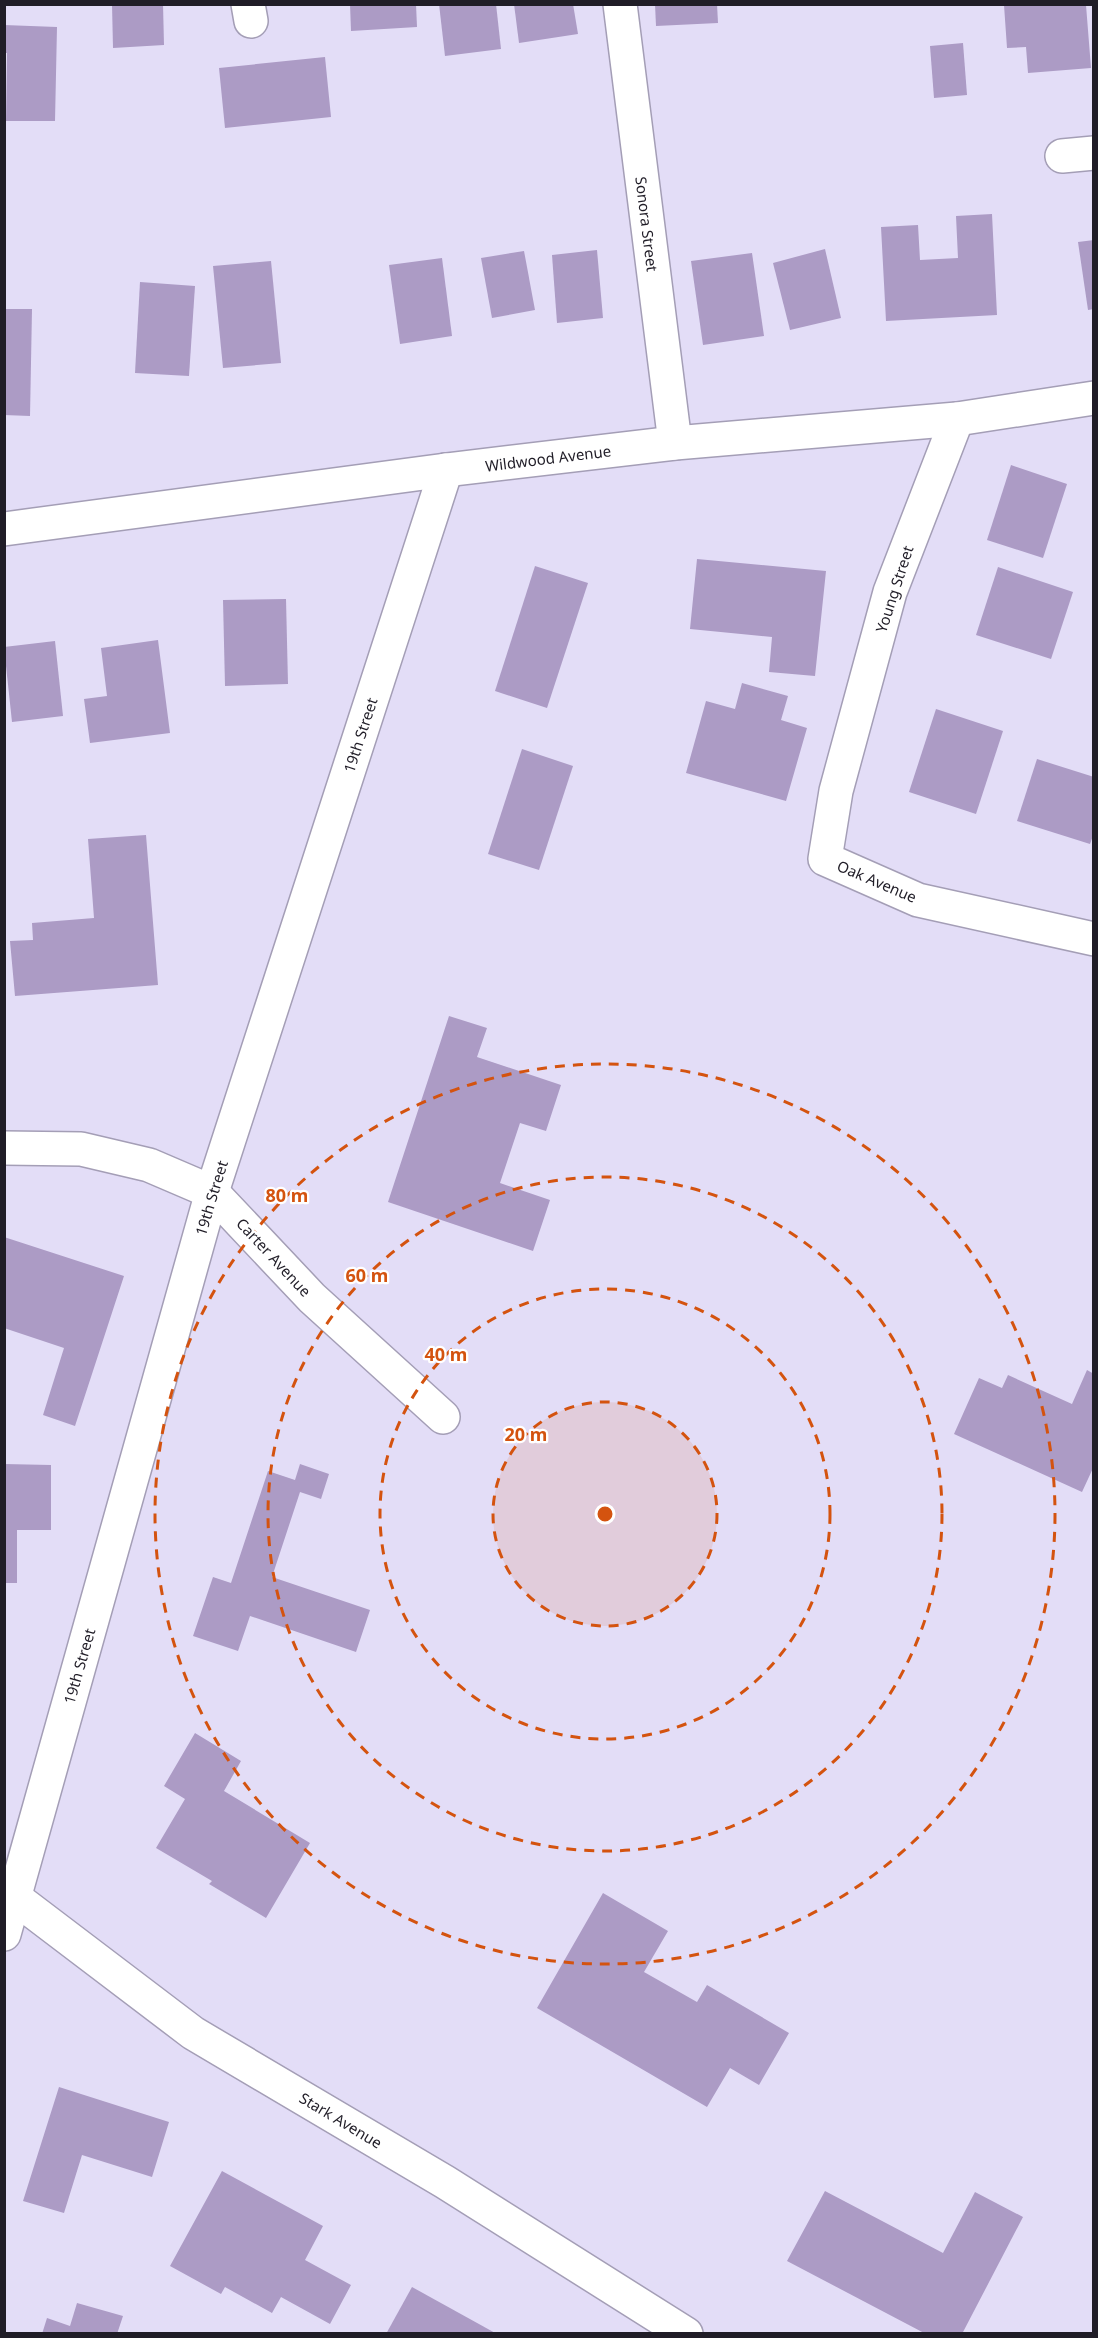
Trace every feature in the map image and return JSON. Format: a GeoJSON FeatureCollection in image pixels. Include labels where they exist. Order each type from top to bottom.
{"type":"FeatureCollection","features":[{"type":"Feature","properties":{"kind":"street","name":"Sonora Street"},"geometry":{"type":"LineString","coordinates":[[620,4],[675,443]]}},
{"type":"Feature","properties":{"kind":"street","name":"Wildwood Avenue"},"geometry":{"type":"LineString","coordinates":[[4,529],[446,470],[675,443],[957,419],[1094,398]]}},
{"type":"Feature","properties":{"kind":"street","name":"Young Street"},"geometry":{"type":"LineString","coordinates":[[844,764],[890,592],[957,419]]}},
{"type":"Feature","properties":{"kind":"street","name":"19th Street"},"geometry":{"type":"LineString","coordinates":[[4,1934],[9,1897],[212,1192],[446,470]]}},
{"type":"Feature","properties":{"kind":"street","name":"Oak Avenue"},"geometry":{"type":"LineString","coordinates":[[844,764],[836,791],[825,859],[918,900],[1094,939]]}},
{"type":"Feature","properties":{"kind":"street","name":"Carter Avenue"},"geometry":{"type":"LineString","coordinates":[[4,1148],[81,1149],[149,1165],[212,1192],[312,1298],[443,1417]]}},
{"type":"Feature","properties":{"kind":"street","name":"Stark Avenue"},"geometry":{"type":"LineString","coordinates":[[9,1897],[193,2033],[445,2182],[686,2334]]}},
{"type":"Feature","properties":{"kind":"building"},"geometry":{"type":"Polygon","coordinates":[[[112,4],[163,4],[164,45],[113,48],[112,4]]]}},
{"type":"Feature","properties":{"kind":"building"},"geometry":{"type":"Polygon","coordinates":[[[350,4],[416,4],[417,27],[351,31],[350,4]]]}},
{"type":"Feature","properties":{"kind":"building"},"geometry":{"type":"Polygon","coordinates":[[[439,4],[496,4],[501,49],[445,56],[439,4]]]}},
{"type":"Feature","properties":{"kind":"building"},"geometry":{"type":"Polygon","coordinates":[[[514,4],[573,4],[578,34],[519,43],[514,4]]]}},
{"type":"Feature","properties":{"kind":"building"},"geometry":{"type":"Polygon","coordinates":[[[655,4],[717,4],[718,23],[656,26],[655,4]]]}},
{"type":"Feature","properties":{"kind":"building"},"geometry":{"type":"Polygon","coordinates":[[[1004,5],[1086,5],[1091,68],[1028,73],[1026,47],[1007,48],[1004,5]]]}},
{"type":"Feature","properties":{"kind":"building"},"geometry":{"type":"Polygon","coordinates":[[[4,25],[57,27],[55,121],[6,121],[7,53],[4,53],[4,25]]]}},
{"type":"Feature","properties":{"kind":"building"},"geometry":{"type":"Polygon","coordinates":[[[963,43],[967,95],[934,98],[930,46],[963,43]]]}},
{"type":"Feature","properties":{"kind":"building"},"geometry":{"type":"Polygon","coordinates":[[[325,57],[331,117],[225,128],[219,68],[325,57]]]}},
{"type":"Feature","properties":{"kind":"building"},"geometry":{"type":"Polygon","coordinates":[[[992,214],[997,315],[886,321],[881,227],[918,225],[920,260],[958,258],[956,216],[992,214]]]}},
{"type":"Feature","properties":{"kind":"building"},"geometry":{"type":"Polygon","coordinates":[[[1094,240],[1094,309],[1088,310],[1078,242],[1094,240]]]}},
{"type":"Feature","properties":{"kind":"building"},"geometry":{"type":"Polygon","coordinates":[[[825,249],[841,318],[790,330],[773,263],[825,249]]]}},
{"type":"Feature","properties":{"kind":"building"},"geometry":{"type":"Polygon","coordinates":[[[597,250],[603,318],[557,323],[552,255],[597,250]]]}},
{"type":"Feature","properties":{"kind":"building"},"geometry":{"type":"Polygon","coordinates":[[[524,251],[535,310],[492,318],[481,258],[524,251]]]}},
{"type":"Feature","properties":{"kind":"building"},"geometry":{"type":"Polygon","coordinates":[[[752,253],[764,336],[703,345],[691,261],[752,253]]]}},
{"type":"Feature","properties":{"kind":"building"},"geometry":{"type":"Polygon","coordinates":[[[442,258],[452,336],[400,344],[389,265],[442,258]]]}},
{"type":"Feature","properties":{"kind":"building"},"geometry":{"type":"Polygon","coordinates":[[[271,261],[281,363],[223,368],[213,266],[271,261]]]}},
{"type":"Feature","properties":{"kind":"building"},"geometry":{"type":"Polygon","coordinates":[[[140,282],[195,286],[189,376],[135,373],[140,282]]]}},
{"type":"Feature","properties":{"kind":"building"},"geometry":{"type":"Polygon","coordinates":[[[4,309],[32,309],[30,416],[4,415],[4,309]]]}},
{"type":"Feature","properties":{"kind":"building"},"geometry":{"type":"Polygon","coordinates":[[[1011,465],[1067,484],[1043,558],[987,540],[1011,465]]]}},
{"type":"Feature","properties":{"kind":"building"},"geometry":{"type":"Polygon","coordinates":[[[697,559],[826,571],[815,676],[769,672],[772,637],[690,629],[697,559]]]}},
{"type":"Feature","properties":{"kind":"building"},"geometry":{"type":"Polygon","coordinates":[[[535,566],[588,583],[547,708],[495,691],[535,566]]]}},
{"type":"Feature","properties":{"kind":"building"},"geometry":{"type":"Polygon","coordinates":[[[998,567],[1073,592],[1051,659],[976,635],[998,567]]]}},
{"type":"Feature","properties":{"kind":"building"},"geometry":{"type":"Polygon","coordinates":[[[286,599],[288,684],[225,686],[223,600],[286,599]]]}},
{"type":"Feature","properties":{"kind":"building"},"geometry":{"type":"Polygon","coordinates":[[[158,640],[170,733],[90,743],[84,699],[107,696],[101,648],[158,640]]]}},
{"type":"Feature","properties":{"kind":"building"},"geometry":{"type":"Polygon","coordinates":[[[55,641],[63,716],[12,722],[4,647],[55,641]]]}},
{"type":"Feature","properties":{"kind":"building"},"geometry":{"type":"Polygon","coordinates":[[[742,683],[788,696],[781,720],[807,728],[786,801],[686,773],[706,701],[735,709],[742,683]]]}},
{"type":"Feature","properties":{"kind":"building"},"geometry":{"type":"Polygon","coordinates":[[[936,709],[1003,731],[976,814],[909,792],[936,709]]]}},
{"type":"Feature","properties":{"kind":"building"},"geometry":{"type":"Polygon","coordinates":[[[522,749],[573,766],[539,870],[488,854],[522,749]]]}},
{"type":"Feature","properties":{"kind":"building"},"geometry":{"type":"Polygon","coordinates":[[[1037,759],[1094,777],[1094,833],[1090,844],[1017,821],[1037,759]]]}},
{"type":"Feature","properties":{"kind":"building"},"geometry":{"type":"Polygon","coordinates":[[[146,835],[158,985],[15,996],[10,941],[33,940],[32,923],[94,918],[88,839],[146,835]]]}},
{"type":"Feature","properties":{"kind":"building"},"geometry":{"type":"Polygon","coordinates":[[[449,1016],[487,1028],[477,1057],[561,1085],[546,1131],[520,1123],[500,1183],[550,1200],[533,1251],[388,1202],[449,1016]]]}},
{"type":"Feature","properties":{"kind":"building"},"geometry":{"type":"Polygon","coordinates":[[[4,1237],[124,1276],[75,1426],[43,1415],[64,1348],[4,1328],[4,1237]]]}},
{"type":"Feature","properties":{"kind":"building"},"geometry":{"type":"Polygon","coordinates":[[[1087,1370],[1094,1374],[1094,1466],[1082,1492],[954,1434],[979,1378],[1002,1388],[1008,1375],[1072,1404],[1087,1370]]]}},
{"type":"Feature","properties":{"kind":"building"},"geometry":{"type":"Polygon","coordinates":[[[4,1464],[51,1465],[51,1530],[17,1530],[17,1583],[4,1583],[4,1464]]]}},
{"type":"Feature","properties":{"kind":"building"},"geometry":{"type":"Polygon","coordinates":[[[300,1464],[329,1474],[321,1499],[300,1492],[272,1577],[370,1610],[356,1652],[250,1616],[238,1651],[193,1636],[213,1577],[231,1583],[268,1471],[295,1480],[300,1464]]]}},
{"type":"Feature","properties":{"kind":"building"},"geometry":{"type":"Polygon","coordinates":[[[195,1733],[241,1761],[224,1791],[310,1843],[266,1918],[209,1884],[212,1881],[156,1848],[185,1799],[164,1786],[195,1733]]]}},
{"type":"Feature","properties":{"kind":"building"},"geometry":{"type":"Polygon","coordinates":[[[603,1893],[668,1931],[644,1972],[697,2002],[707,1985],[789,2033],[759,2085],[730,2068],[707,2107],[537,2008],[603,1893]]]}},
{"type":"Feature","properties":{"kind":"building"},"geometry":{"type":"Polygon","coordinates":[[[59,2087],[169,2122],[152,2177],[82,2155],[64,2213],[23,2201],[59,2087]]]}},
{"type":"Feature","properties":{"kind":"building"},"geometry":{"type":"Polygon","coordinates":[[[222,2171],[323,2226],[305,2260],[351,2285],[330,2324],[281,2297],[272,2313],[225,2287],[221,2294],[170,2266],[222,2171]]]}},
{"type":"Feature","properties":{"kind":"building"},"geometry":{"type":"Polygon","coordinates":[[[825,2191],[943,2253],[975,2192],[1023,2217],[962,2334],[926,2334],[787,2261],[825,2191]]]}},
{"type":"Feature","properties":{"kind":"building"},"geometry":{"type":"Polygon","coordinates":[[[412,2287],[497,2334],[386,2334],[412,2287]]]}},
{"type":"Feature","properties":{"kind":"building"},"geometry":{"type":"Polygon","coordinates":[[[77,2303],[123,2316],[117,2334],[42,2334],[47,2318],[70,2326],[77,2303]]]}}]}
